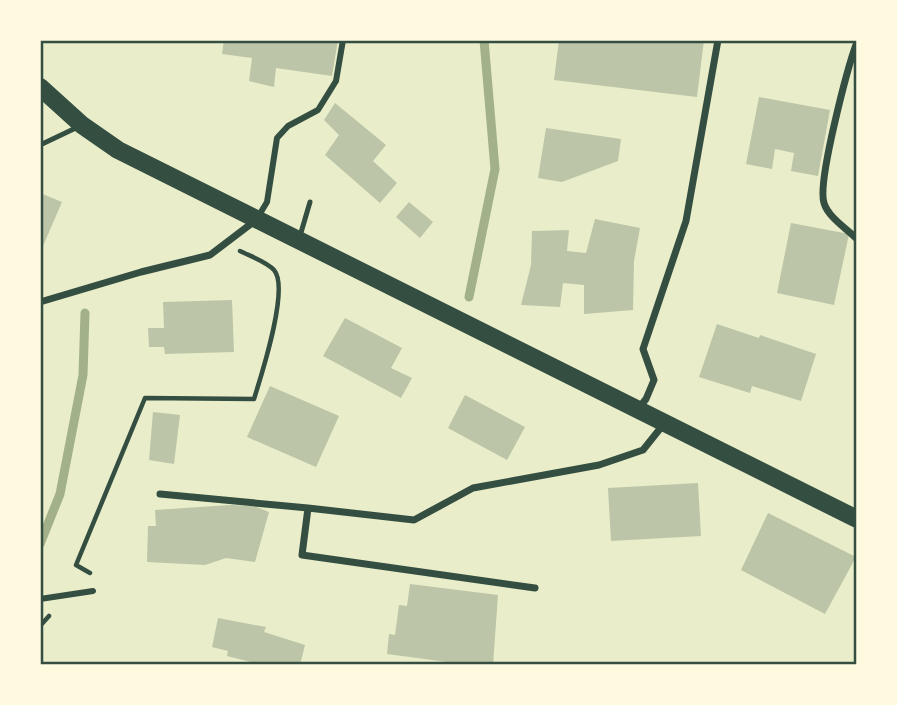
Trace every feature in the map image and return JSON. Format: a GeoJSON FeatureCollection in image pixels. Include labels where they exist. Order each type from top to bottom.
{"type":"FeatureCollection","features":[{"type":"Feature","properties":{"kind":"main road"},"geometry":{"type":"LineString","coordinates":[[40,88],[82,125],[118,150],[857,519]]}},
{"type":"Feature","properties":{"kind":"street"},"geometry":{"type":"LineString","coordinates":[[40,302],[210,255],[257,219],[267,202],[277,138],[288,126],[318,110],[336,81],[343,40]]}},
{"type":"Feature","properties":{"kind":"street"},"geometry":{"type":"LineString","coordinates":[[638,410],[646,399],[653,380],[643,349],[686,221],[718,40]]}},
{"type":"Feature","properties":{"kind":"street"},"geometry":{"type":"LineString","coordinates":[[857,42],[836,119],[824,183],[824,202],[834,217],[857,239]]}},
{"type":"Feature","properties":{"kind":"street"},"geometry":{"type":"LineString","coordinates":[[160,494],[414,520],[473,488],[599,465],[643,450],[664,423]]}},
{"type":"Feature","properties":{"kind":"street"},"geometry":{"type":"LineString","coordinates":[[308,508],[302,555],[535,588]]}},
{"type":"Feature","properties":{"kind":"street"},"geometry":{"type":"LineString","coordinates":[[40,599],[93,591]]}},
{"type":"Feature","properties":{"kind":"lane"},"geometry":{"type":"LineString","coordinates":[[40,145],[82,125]]}},
{"type":"Feature","properties":{"kind":"lane"},"geometry":{"type":"LineString","coordinates":[[299,239],[310,202]]}},
{"type":"Feature","properties":{"kind":"path"},"geometry":{"type":"LineString","coordinates":[[93,591],[95,577],[76,565],[145,398],[254,398],[270,346],[280,285],[275,270],[226,242]]}},
{"type":"Feature","properties":{"kind":"path"},"geometry":{"type":"LineString","coordinates":[[40,626],[58,610]]}},
{"type":"Feature","properties":{"kind":"building"},"geometry":{"type":"Polygon","coordinates":[[[224,40],[338,40],[332,76],[276,68],[274,87],[249,81],[252,58],[222,54],[224,40]]]}},
{"type":"Feature","properties":{"kind":"building"},"geometry":{"type":"Polygon","coordinates":[[[559,40],[704,40],[697,97],[554,80],[559,40]]]}},
{"type":"Feature","properties":{"kind":"building"},"geometry":{"type":"Polygon","coordinates":[[[759,97],[830,110],[818,176],[791,171],[794,153],[775,149],[772,169],[746,164],[759,97]]]}},
{"type":"Feature","properties":{"kind":"building"},"geometry":{"type":"Polygon","coordinates":[[[335,103],[386,145],[373,161],[397,183],[380,203],[325,155],[339,135],[324,120],[335,103]]]}},
{"type":"Feature","properties":{"kind":"building"},"geometry":{"type":"Polygon","coordinates":[[[546,128],[621,139],[618,161],[562,182],[538,178],[546,128]]]}},
{"type":"Feature","properties":{"kind":"building"},"geometry":{"type":"Polygon","coordinates":[[[40,193],[62,202],[40,253],[40,193]]]}},
{"type":"Feature","properties":{"kind":"building"},"geometry":{"type":"Polygon","coordinates":[[[409,202],[433,222],[420,238],[396,217],[409,202]]]}},
{"type":"Feature","properties":{"kind":"building"},"geometry":{"type":"Polygon","coordinates":[[[595,219],[640,228],[634,261],[633,310],[584,314],[584,285],[563,283],[560,307],[521,305],[531,265],[532,231],[569,230],[567,251],[586,253],[595,219]]]}},
{"type":"Feature","properties":{"kind":"building"},"geometry":{"type":"Polygon","coordinates":[[[791,223],[849,234],[834,305],[777,293],[791,223]]]}},
{"type":"Feature","properties":{"kind":"building"},"geometry":{"type":"Polygon","coordinates":[[[232,300],[234,352],[165,354],[164,347],[149,347],[148,328],[164,328],[163,302],[232,300]]]}},
{"type":"Feature","properties":{"kind":"building"},"geometry":{"type":"Polygon","coordinates":[[[345,318],[402,348],[391,368],[412,378],[401,398],[323,356],[345,318]]]}},
{"type":"Feature","properties":{"kind":"building"},"geometry":{"type":"Polygon","coordinates":[[[717,324],[816,354],[801,401],[752,386],[750,393],[699,377],[717,324]]]}},
{"type":"Feature","properties":{"kind":"building"},"geometry":{"type":"Polygon","coordinates":[[[270,386],[339,416],[316,467],[247,437],[270,386]]]}},
{"type":"Feature","properties":{"kind":"building"},"geometry":{"type":"Polygon","coordinates":[[[465,395],[525,427],[507,460],[448,428],[465,395]]]}},
{"type":"Feature","properties":{"kind":"building"},"geometry":{"type":"Polygon","coordinates":[[[153,412],[180,415],[174,464],[149,460],[153,412]]]}},
{"type":"Feature","properties":{"kind":"building"},"geometry":{"type":"Polygon","coordinates":[[[698,483],[701,536],[611,541],[608,488],[698,483]]]}},
{"type":"Feature","properties":{"kind":"building"},"geometry":{"type":"Polygon","coordinates":[[[254,506],[269,512],[255,562],[226,558],[205,565],[147,562],[148,526],[156,526],[155,510],[254,506]]]}},
{"type":"Feature","properties":{"kind":"building"},"geometry":{"type":"Polygon","coordinates":[[[768,513],[856,557],[825,614],[741,570],[768,513]]]}},
{"type":"Feature","properties":{"kind":"building"},"geometry":{"type":"Polygon","coordinates":[[[410,584],[498,595],[493,665],[470,665],[387,654],[389,634],[395,635],[399,605],[407,606],[410,584]]]}},
{"type":"Feature","properties":{"kind":"building"},"geometry":{"type":"Polygon","coordinates":[[[218,618],[266,627],[264,632],[305,645],[300,665],[250,665],[251,662],[227,656],[228,651],[212,647],[218,618]]]}},
{"type":"Feature","properties":{"kind":"waterway"},"geometry":{"type":"LineString","coordinates":[[469,297],[495,169],[484,40]]}},
{"type":"Feature","properties":{"kind":"waterway"},"geometry":{"type":"LineString","coordinates":[[40,544],[60,494],[83,375],[85,313]]}}]}
